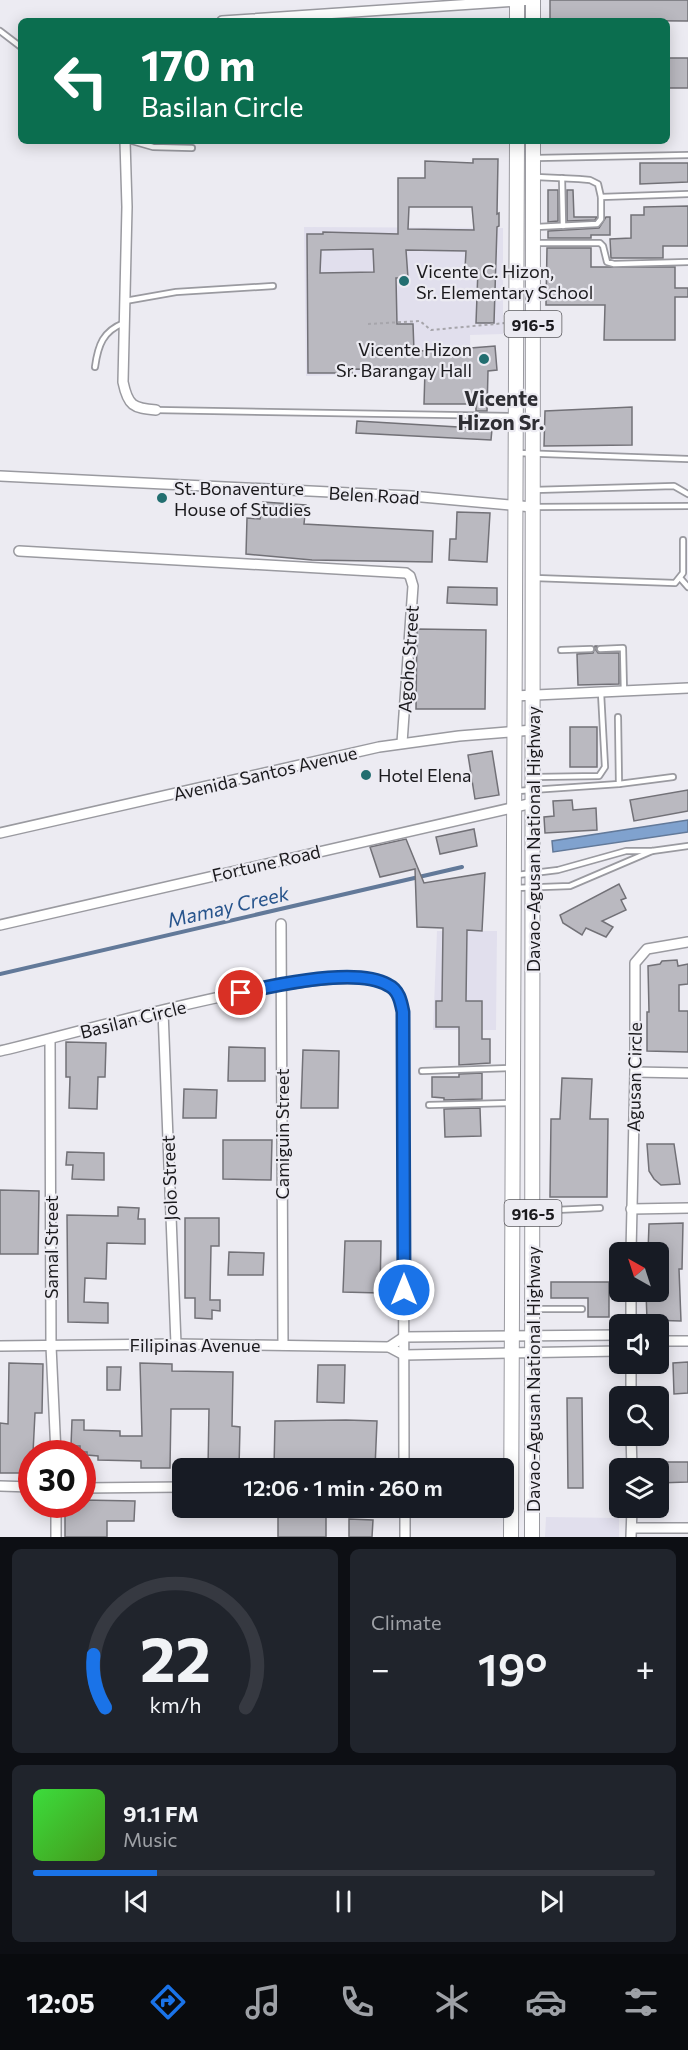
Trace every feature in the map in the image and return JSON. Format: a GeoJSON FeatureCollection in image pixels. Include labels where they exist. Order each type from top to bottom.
{"type":"FeatureCollection","features":[{"type":"Feature","properties":{"kind":"main road"},"geometry":{"type":"LineString","coordinates":[[533,0],[533,18]]}},
{"type":"Feature","properties":{"kind":"main road"},"geometry":{"type":"LineString","coordinates":[[517,1],[517,18]]}},
{"type":"Feature","properties":{"kind":"main road","name":"Davao-Agusan National Highway"},"geometry":{"type":"LineString","coordinates":[[511,1537],[517,144]]}},
{"type":"Feature","properties":{"kind":"main road","name":"Davao-Agusan National Highway"},"geometry":{"type":"LineString","coordinates":[[532,1537],[533,144]]}},
{"type":"Feature","properties":{"kind":"main road"},"geometry":{"type":"LineString","coordinates":[[514,617],[532,617]]}},
{"type":"Feature","properties":{"kind":"main road"},"geometry":{"type":"LineString","coordinates":[[512,1164],[534,1164]]}},
{"type":"Feature","properties":{"kind":"street"},"geometry":{"type":"LineString","coordinates":[[266,18],[533,0]]}},
{"type":"Feature","properties":{"kind":"street"},"geometry":{"type":"LineString","coordinates":[[125,144],[127,207],[123,382],[126,397],[138,408],[156,410]]}},
{"type":"Feature","properties":{"kind":"street","name":"Belen Road"},"geometry":{"type":"LineString","coordinates":[[0,476],[411,496],[532,507]]}},
{"type":"Feature","properties":{"kind":"street","name":"Agoho Street"},"geometry":{"type":"LineString","coordinates":[[19,551],[402,571],[410,576],[413,586],[402,743]]}},
{"type":"Feature","properties":{"kind":"street"},"geometry":{"type":"LineString","coordinates":[[514,696],[688,688]]}},
{"type":"Feature","properties":{"kind":"street","name":"Avenida Santos Avenue"},"geometry":{"type":"LineString","coordinates":[[0,833],[402,743],[533,730]]}},
{"type":"Feature","properties":{"kind":"street","name":"Fortune Road"},"geometry":{"type":"LineString","coordinates":[[0,925],[514,807],[533,790]]}},
{"type":"Feature","properties":{"kind":"street","name":"Camiguin Street"},"geometry":{"type":"LineString","coordinates":[[281,924],[283,1345]]}},
{"type":"Feature","properties":{"kind":"street","name":"Agusan Circle"},"geometry":{"type":"LineString","coordinates":[[631,1242],[635,963],[647,949],[688,942]]}},
{"type":"Feature","properties":{"kind":"street","name":"Basilan Circle"},"geometry":{"type":"LineString","coordinates":[[0,1051],[281,984],[348,978],[366,979],[388,984],[396,991],[403,1012],[404,1458]]}},
{"type":"Feature","properties":{"kind":"street","name":"Jolo Street"},"geometry":{"type":"LineString","coordinates":[[162,1011],[176,1344]]}},
{"type":"Feature","properties":{"kind":"street","name":"Samal Street"},"geometry":{"type":"LineString","coordinates":[[50,1040],[51,1346],[55,1440]]}},
{"type":"Feature","properties":{"kind":"street"},"geometry":{"type":"LineString","coordinates":[[635,1072],[688,1073]]}},
{"type":"Feature","properties":{"kind":"street"},"geometry":{"type":"LineString","coordinates":[[631,1209],[688,1208]]}},
{"type":"Feature","properties":{"kind":"street"},"geometry":{"type":"LineString","coordinates":[[389,1347],[404,1337],[609,1335]]}},
{"type":"Feature","properties":{"kind":"street"},"geometry":{"type":"LineString","coordinates":[[669,1341],[688,1341]]}},
{"type":"Feature","properties":{"kind":"street","name":"Filipinas Avenue"},"geometry":{"type":"LineString","coordinates":[[0,1346],[176,1344],[389,1347],[404,1355],[609,1351]]}},
{"type":"Feature","properties":{"kind":"street"},"geometry":{"type":"LineString","coordinates":[[0,1486],[18,1487]]}},
{"type":"Feature","properties":{"kind":"street"},"geometry":{"type":"LineString","coordinates":[[96,1488],[172,1487]]}},
{"type":"Feature","properties":{"kind":"street"},"geometry":{"type":"LineString","coordinates":[[56,1518],[56,1537]]}},
{"type":"Feature","properties":{"kind":"street"},"geometry":{"type":"LineString","coordinates":[[405,1518],[405,1537]]}},
{"type":"Feature","properties":{"kind":"street"},"geometry":{"type":"LineString","coordinates":[[632,1532],[688,1528]]}},
{"type":"Feature","properties":{"kind":"lane"},"geometry":{"type":"LineString","coordinates":[[0,31],[18,45]]}},
{"type":"Feature","properties":{"kind":"lane"},"geometry":{"type":"LineString","coordinates":[[142,144],[153,147],[192,147]]}},
{"type":"Feature","properties":{"kind":"lane"},"geometry":{"type":"LineString","coordinates":[[533,158],[688,155]]}},
{"type":"Feature","properties":{"kind":"lane"},"geometry":{"type":"LineString","coordinates":[[533,177],[590,180],[598,184],[601,197],[601,219],[597,224],[533,227]]}},
{"type":"Feature","properties":{"kind":"lane"},"geometry":{"type":"LineString","coordinates":[[562,177],[563,226]]}},
{"type":"Feature","properties":{"kind":"lane"},"geometry":{"type":"LineString","coordinates":[[601,197],[688,194]]}},
{"type":"Feature","properties":{"kind":"lane"},"geometry":{"type":"LineString","coordinates":[[533,243],[600,243],[607,261],[614,264],[688,262]]}},
{"type":"Feature","properties":{"kind":"lane"},"geometry":{"type":"LineString","coordinates":[[125,301],[176,292],[273,286]]}},
{"type":"Feature","properties":{"kind":"lane"},"geometry":{"type":"LineString","coordinates":[[95,366],[98,348],[105,334],[124,323]]}},
{"type":"Feature","properties":{"kind":"lane"},"geometry":{"type":"LineString","coordinates":[[156,410],[516,416]]}},
{"type":"Feature","properties":{"kind":"lane"},"geometry":{"type":"LineString","coordinates":[[516,453],[688,459]]}},
{"type":"Feature","properties":{"kind":"lane"},"geometry":{"type":"LineString","coordinates":[[532,490],[674,486],[688,494]]}},
{"type":"Feature","properties":{"kind":"lane"},"geometry":{"type":"LineString","coordinates":[[532,507],[688,506]]}},
{"type":"Feature","properties":{"kind":"lane"},"geometry":{"type":"LineString","coordinates":[[682,540],[681,579],[688,587]]}},
{"type":"Feature","properties":{"kind":"lane"},"geometry":{"type":"LineString","coordinates":[[532,578],[670,583],[681,579]]}},
{"type":"Feature","properties":{"kind":"lane"},"geometry":{"type":"LineString","coordinates":[[600,649],[623,648],[624,692]]}},
{"type":"Feature","properties":{"kind":"lane"},"geometry":{"type":"LineString","coordinates":[[561,650],[591,649]]}},
{"type":"Feature","properties":{"kind":"lane"},"geometry":{"type":"LineString","coordinates":[[533,790],[599,776],[603,773],[605,767],[601,693]]}},
{"type":"Feature","properties":{"kind":"lane"},"geometry":{"type":"LineString","coordinates":[[618,717],[619,784]]}},
{"type":"Feature","properties":{"kind":"lane"},"geometry":{"type":"LineString","coordinates":[[515,791],[619,784],[673,777]]}},
{"type":"Feature","properties":{"kind":"lane"},"geometry":{"type":"LineString","coordinates":[[514,882],[533,873],[569,867],[626,851],[652,851],[688,846]]}},
{"type":"Feature","properties":{"kind":"lane"},"geometry":{"type":"LineString","coordinates":[[514,882],[533,888],[570,886],[652,851]]}},
{"type":"Feature","properties":{"kind":"lane"},"geometry":{"type":"LineString","coordinates":[[422,1071],[513,1068]]}},
{"type":"Feature","properties":{"kind":"lane"},"geometry":{"type":"LineString","coordinates":[[429,1105],[512,1103]]}},
{"type":"Feature","properties":{"kind":"lane"},"geometry":{"type":"LineString","coordinates":[[533,1203],[555,1210],[600,1208]]}},
{"type":"Feature","properties":{"kind":"lane"},"geometry":{"type":"LineString","coordinates":[[533,1309],[582,1309]]}},
{"type":"Feature","properties":{"kind":"path"},"geometry":{"type":"LineString","coordinates":[[368,324],[420,321],[431,330],[517,322]]}},
{"type":"Feature","properties":{"kind":"shaded area","name":"Vicente C. Hizon, Sr. Elementary School"},"geometry":{"type":"Polygon","coordinates":[[[304,227],[503,228],[503,334],[470,335],[471,371],[306,376],[304,227]]]}},
{"type":"Feature","properties":{"kind":"shaded area"},"geometry":{"type":"Polygon","coordinates":[[[437,931],[497,931],[496,1030],[433,1030],[437,931]]]}},
{"type":"Feature","properties":{"kind":"shaded area"},"geometry":{"type":"Polygon","coordinates":[[[546,1517],[619,1518],[619,1537],[545,1537],[546,1517]]]}},
{"type":"Feature","properties":{"kind":"water"},"geometry":{"type":"Polygon","coordinates":[[[688,820],[688,832],[553,852],[552,841],[688,820]]]}},
{"type":"Feature","properties":{"kind":"building"},"geometry":{"type":"Polygon","coordinates":[[[550,0],[688,0],[688,21],[670,21],[670,18],[550,18],[550,0]]]}},
{"type":"Feature","properties":{"kind":"building"},"geometry":{"type":"Polygon","coordinates":[[[670,58],[688,58],[688,88],[670,88],[670,58]]]}},
{"type":"Feature","properties":{"kind":"building","name":"Vicente C. Hizon, Sr. Elementary School"},"geometry":{"type":"Polygon","coordinates":[[[473,159],[498,159],[497,214],[499,213],[499,226],[497,227],[494,323],[476,323],[478,269],[465,269],[466,251],[406,250],[408,278],[396,278],[397,324],[413,324],[414,351],[471,350],[471,348],[495,346],[497,370],[488,371],[487,411],[476,411],[476,404],[424,404],[425,370],[352,369],[352,373],[308,373],[307,234],[323,234],[323,232],[398,234],[398,178],[425,178],[425,161],[473,163],[473,159]],[[409,207],[408,229],[474,230],[472,207],[409,207]],[[373,249],[321,250],[320,273],[374,272],[373,249]]]}},
{"type":"Feature","properties":{"kind":"building"},"geometry":{"type":"Polygon","coordinates":[[[640,163],[688,163],[688,182],[640,184],[640,163]]]}},
{"type":"Feature","properties":{"kind":"building"},"geometry":{"type":"Polygon","coordinates":[[[548,190],[558,190],[558,221],[548,222],[548,190]]]}},
{"type":"Feature","properties":{"kind":"building"},"geometry":{"type":"Polygon","coordinates":[[[567,190],[573,190],[574,217],[597,217],[595,220],[567,221],[567,190]]]}},
{"type":"Feature","properties":{"kind":"building"},"geometry":{"type":"Polygon","coordinates":[[[688,206],[688,246],[663,246],[663,258],[611,258],[610,239],[631,238],[631,215],[644,215],[644,207],[688,206]]]}},
{"type":"Feature","properties":{"kind":"building"},"geometry":{"type":"Polygon","coordinates":[[[606,217],[610,217],[610,235],[591,235],[591,238],[548,238],[548,231],[599,228],[606,217]]]}},
{"type":"Feature","properties":{"kind":"building"},"geometry":{"type":"Polygon","coordinates":[[[547,248],[591,248],[591,267],[675,267],[675,288],[688,288],[688,297],[675,297],[675,340],[604,340],[605,305],[546,305],[547,248]]]}},
{"type":"Feature","properties":{"kind":"building"},"geometry":{"type":"Polygon","coordinates":[[[632,407],[632,445],[544,446],[545,411],[632,407]]]}},
{"type":"Feature","properties":{"kind":"building"},"geometry":{"type":"Polygon","coordinates":[[[357,421],[492,429],[491,440],[356,433],[357,421]]]}},
{"type":"Feature","properties":{"kind":"building"},"geometry":{"type":"Polygon","coordinates":[[[263,502],[306,505],[304,524],[433,531],[432,562],[312,560],[246,554],[247,518],[260,519],[263,502]]]}},
{"type":"Feature","properties":{"kind":"building"},"geometry":{"type":"Polygon","coordinates":[[[457,512],[490,513],[487,562],[449,560],[450,539],[456,539],[457,512]]]}},
{"type":"Feature","properties":{"kind":"building"},"geometry":{"type":"Polygon","coordinates":[[[448,587],[497,588],[497,605],[447,603],[448,587]]]}},
{"type":"Feature","properties":{"kind":"building"},"geometry":{"type":"Polygon","coordinates":[[[417,629],[486,630],[485,709],[416,709],[417,629]]]}},
{"type":"Feature","properties":{"kind":"building"},"geometry":{"type":"Polygon","coordinates":[[[597,646],[598,653],[619,653],[619,684],[578,685],[577,654],[593,653],[597,646]]]}},
{"type":"Feature","properties":{"kind":"building"},"geometry":{"type":"Polygon","coordinates":[[[570,727],[597,727],[597,767],[570,767],[570,727]]]}},
{"type":"Feature","properties":{"kind":"building"},"geometry":{"type":"Polygon","coordinates":[[[492,751],[499,795],[475,799],[468,755],[492,751]]]}},
{"type":"Feature","properties":{"kind":"building"},"geometry":{"type":"Polygon","coordinates":[[[688,790],[688,811],[634,821],[630,800],[688,790]]]}},
{"type":"Feature","properties":{"kind":"building"},"geometry":{"type":"Polygon","coordinates":[[[572,800],[573,810],[596,808],[597,830],[545,833],[544,817],[554,816],[553,801],[572,800]]]}},
{"type":"Feature","properties":{"kind":"building"},"geometry":{"type":"Polygon","coordinates":[[[474,829],[477,846],[440,854],[436,837],[474,829]]]}},
{"type":"Feature","properties":{"kind":"building"},"geometry":{"type":"Polygon","coordinates":[[[406,839],[424,883],[485,873],[482,931],[467,930],[466,1001],[482,1001],[482,1039],[490,1039],[490,1063],[459,1065],[459,1027],[436,1027],[436,1001],[442,1001],[443,928],[417,927],[415,869],[380,877],[370,847],[406,839]]]}},
{"type":"Feature","properties":{"kind":"building"},"geometry":{"type":"Polygon","coordinates":[[[619,884],[626,898],[621,900],[626,910],[602,921],[613,927],[606,937],[586,928],[582,935],[563,923],[560,915],[619,884]]]}},
{"type":"Feature","properties":{"kind":"building"},"geometry":{"type":"Polygon","coordinates":[[[677,960],[678,966],[688,964],[688,984],[679,985],[679,1011],[688,1011],[688,1052],[647,1051],[648,966],[660,964],[662,961],[677,960]]]}},
{"type":"Feature","properties":{"kind":"building"},"geometry":{"type":"Polygon","coordinates":[[[66,1042],[106,1043],[105,1077],[98,1077],[97,1109],[69,1108],[70,1077],[66,1077],[66,1042]]]}},
{"type":"Feature","properties":{"kind":"building"},"geometry":{"type":"Polygon","coordinates":[[[229,1047],[265,1048],[265,1081],[228,1081],[229,1047]]]}},
{"type":"Feature","properties":{"kind":"building"},"geometry":{"type":"Polygon","coordinates":[[[303,1050],[339,1051],[338,1108],[301,1108],[303,1050]]]}},
{"type":"Feature","properties":{"kind":"building"},"geometry":{"type":"Polygon","coordinates":[[[482,1073],[482,1099],[444,1100],[444,1098],[432,1097],[432,1077],[459,1077],[459,1074],[482,1073]]]}},
{"type":"Feature","properties":{"kind":"building"},"geometry":{"type":"Polygon","coordinates":[[[562,1078],[592,1079],[590,1119],[608,1119],[607,1197],[550,1197],[551,1119],[560,1119],[562,1078]]]}},
{"type":"Feature","properties":{"kind":"building"},"geometry":{"type":"Polygon","coordinates":[[[184,1089],[217,1090],[216,1118],[183,1118],[184,1089]]]}},
{"type":"Feature","properties":{"kind":"building"},"geometry":{"type":"Polygon","coordinates":[[[480,1108],[481,1136],[445,1137],[444,1109],[480,1108]]]}},
{"type":"Feature","properties":{"kind":"building"},"geometry":{"type":"Polygon","coordinates":[[[223,1140],[272,1140],[271,1180],[223,1179],[223,1140]]]}},
{"type":"Feature","properties":{"kind":"building"},"geometry":{"type":"Polygon","coordinates":[[[647,1144],[674,1144],[680,1184],[661,1185],[654,1179],[649,1171],[647,1144]]]}},
{"type":"Feature","properties":{"kind":"building"},"geometry":{"type":"Polygon","coordinates":[[[67,1152],[104,1153],[104,1180],[72,1179],[73,1165],[66,1165],[67,1152]]]}},
{"type":"Feature","properties":{"kind":"building"},"geometry":{"type":"Polygon","coordinates":[[[0,1190],[39,1191],[38,1254],[0,1254],[0,1190]]]}},
{"type":"Feature","properties":{"kind":"building"},"geometry":{"type":"Polygon","coordinates":[[[118,1207],[139,1208],[138,1219],[145,1219],[145,1244],[107,1243],[106,1279],[85,1278],[84,1302],[108,1303],[108,1323],[68,1322],[67,1215],[118,1216],[118,1207]]]}},
{"type":"Feature","properties":{"kind":"building"},"geometry":{"type":"Polygon","coordinates":[[[185,1218],[219,1218],[219,1246],[211,1246],[210,1300],[220,1300],[220,1311],[212,1310],[212,1319],[195,1318],[195,1298],[185,1298],[185,1218]]]}},
{"type":"Feature","properties":{"kind":"building"},"geometry":{"type":"Polygon","coordinates":[[[683,1223],[682,1269],[679,1269],[681,1321],[669,1321],[669,1314],[647,1314],[646,1302],[669,1302],[669,1242],[648,1242],[649,1224],[683,1223]]]}},
{"type":"Feature","properties":{"kind":"building"},"geometry":{"type":"Polygon","coordinates":[[[345,1241],[381,1241],[380,1293],[343,1292],[345,1241]]]}},
{"type":"Feature","properties":{"kind":"building"},"geometry":{"type":"Polygon","coordinates":[[[229,1252],[264,1253],[263,1275],[228,1275],[229,1252]]]}},
{"type":"Feature","properties":{"kind":"building"},"geometry":{"type":"Polygon","coordinates":[[[551,1282],[609,1282],[609,1317],[588,1317],[588,1298],[551,1298],[551,1282]]]}},
{"type":"Feature","properties":{"kind":"building"},"geometry":{"type":"Polygon","coordinates":[[[688,1362],[688,1393],[674,1394],[673,1363],[688,1362]]]}},
{"type":"Feature","properties":{"kind":"building"},"geometry":{"type":"Polygon","coordinates":[[[9,1363],[43,1364],[42,1413],[35,1413],[34,1440],[18,1440],[18,1473],[0,1473],[0,1423],[8,1424],[9,1363]]]}},
{"type":"Feature","properties":{"kind":"building"},"geometry":{"type":"Polygon","coordinates":[[[140,1363],[172,1364],[172,1371],[233,1372],[232,1426],[240,1427],[239,1458],[208,1458],[209,1409],[171,1409],[170,1468],[141,1468],[141,1461],[98,1460],[96,1440],[71,1440],[72,1420],[84,1420],[84,1430],[120,1431],[120,1436],[142,1436],[140,1363]]]}},
{"type":"Feature","properties":{"kind":"building"},"geometry":{"type":"Polygon","coordinates":[[[318,1365],[345,1365],[344,1403],[317,1402],[318,1365]]]}},
{"type":"Feature","properties":{"kind":"building"},"geometry":{"type":"Polygon","coordinates":[[[107,1367],[121,1367],[120,1390],[107,1390],[107,1367]]]}},
{"type":"Feature","properties":{"kind":"building"},"geometry":{"type":"Polygon","coordinates":[[[567,1398],[582,1398],[583,1488],[568,1488],[567,1398]]]}},
{"type":"Feature","properties":{"kind":"building"},"geometry":{"type":"Polygon","coordinates":[[[275,1421],[377,1421],[375,1458],[274,1458],[275,1421]]]}},
{"type":"Feature","properties":{"kind":"building"},"geometry":{"type":"Polygon","coordinates":[[[669,1462],[688,1462],[688,1482],[669,1483],[669,1462]]]}},
{"type":"Feature","properties":{"kind":"building"},"geometry":{"type":"Polygon","coordinates":[[[96,1500],[135,1501],[134,1521],[107,1521],[107,1537],[65,1537],[65,1518],[96,1518],[96,1500]]]}},
{"type":"Feature","properties":{"kind":"building"},"geometry":{"type":"Polygon","coordinates":[[[278,1518],[326,1518],[326,1537],[278,1537],[278,1518]]]}},
{"type":"Feature","properties":{"kind":"building"},"geometry":{"type":"Polygon","coordinates":[[[349,1519],[373,1520],[372,1537],[349,1537],[349,1519]]]}},
{"type":"Feature","properties":{"kind":"waterway","name":"Mamay Creek"},"geometry":{"type":"LineString","coordinates":[[0,974],[462,867]]}},
{"type":"Feature","properties":{"kind":"place","name":"Vicente C. Hizon, Sr. Elementary School"},"geometry":{"type":"Point","coordinates":[404,281]}},
{"type":"Feature","properties":{"kind":"place","name":"Vicente Hizon Sr. Barangay Hall"},"geometry":{"type":"Point","coordinates":[484,359]}},
{"type":"Feature","properties":{"kind":"place","name":"St. Bonaventure House of Studies"},"geometry":{"type":"Point","coordinates":[162,498]}},
{"type":"Feature","properties":{"kind":"place","name":"Hotel Elena"},"geometry":{"type":"Point","coordinates":[366,775]}},
{"type":"Feature","properties":{"kind":"district","name":"Vicente Hizon Sr."},"geometry":{"type":"Point","coordinates":[501,409]}},
{"type":"Feature","properties":{"kind":"route"},"geometry":{"type":"LineString","coordinates":[[241,993],[281,984],[348,978],[388,984],[396,991],[403,1012],[404,1290]]}}]}
